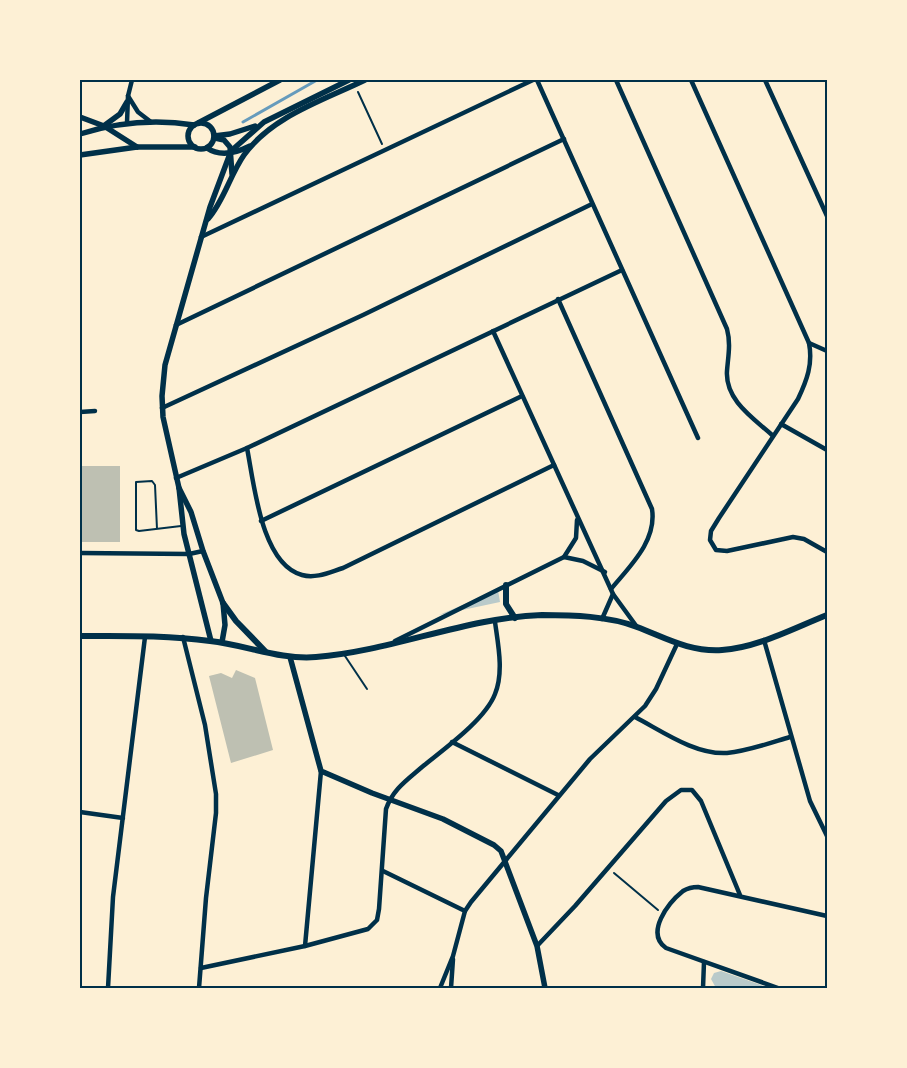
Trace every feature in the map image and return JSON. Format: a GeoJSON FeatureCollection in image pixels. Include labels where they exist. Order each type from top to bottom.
{"type":"FeatureCollection","features":[{"type":"Feature","properties":{"kind":"main road"},"geometry":{"type":"LineString","coordinates":[[506,585],[506,604],[514,618]]}},
{"type":"Feature","properties":{"kind":"main road"},"geometry":{"type":"LineString","coordinates":[[223,603],[236,621],[266,652]]}},
{"type":"Feature","properties":{"kind":"main road"},"geometry":{"type":"LineString","coordinates":[[80,636],[183,637],[222,642],[290,657],[314,658],[384,647],[514,618],[543,615],[602,619],[637,627],[677,644],[705,650],[721,650],[738,648],[764,640],[827,615]]}},
{"type":"Feature","properties":{"kind":"street"},"geometry":{"type":"LineString","coordinates":[[127,122],[128,99],[132,80]]}},
{"type":"Feature","properties":{"kind":"street"},"geometry":{"type":"LineString","coordinates":[[195,147],[188,138],[189,131],[196,124],[280,80]]}},
{"type":"Feature","properties":{"kind":"street"},"geometry":{"type":"LineString","coordinates":[[207,148],[214,137],[246,129],[264,122],[348,80]]}},
{"type":"Feature","properties":{"kind":"street"},"geometry":{"type":"LineString","coordinates":[[80,155],[137,147],[195,147],[207,148],[221,153],[244,149],[284,120],[365,80]]}},
{"type":"Feature","properties":{"kind":"street"},"geometry":{"type":"LineString","coordinates":[[201,237],[533,80]]}},
{"type":"Feature","properties":{"kind":"street"},"geometry":{"type":"LineString","coordinates":[[537,80],[698,438]]}},
{"type":"Feature","properties":{"kind":"street"},"geometry":{"type":"LineString","coordinates":[[616,80],[728,329],[730,346],[728,386],[733,398],[772,435]]}},
{"type":"Feature","properties":{"kind":"street"},"geometry":{"type":"LineString","coordinates":[[691,80],[809,343],[810,367],[798,400],[772,435],[711,531],[710,540],[716,550],[727,551],[793,537],[804,540],[827,552]]}},
{"type":"Feature","properties":{"kind":"street"},"geometry":{"type":"LineString","coordinates":[[766,80],[827,216]]}},
{"type":"Feature","properties":{"kind":"street"},"geometry":{"type":"LineString","coordinates":[[128,99],[138,112],[152,122]]}},
{"type":"Feature","properties":{"kind":"street"},"geometry":{"type":"LineString","coordinates":[[104,126],[120,114],[128,99]]}},
{"type":"Feature","properties":{"kind":"street"},"geometry":{"type":"LineString","coordinates":[[80,117],[104,126],[137,147]]}},
{"type":"Feature","properties":{"kind":"street"},"geometry":{"type":"LineString","coordinates":[[80,134],[104,126],[127,122],[209,126],[214,137],[224,140],[232,151],[232,176]]}},
{"type":"Feature","properties":{"kind":"street"},"geometry":{"type":"LineString","coordinates":[[222,642],[225,625],[223,603],[203,551],[191,512],[176,478],[162,408],[165,366],[201,237],[208,219],[210,204],[232,151],[264,122]]}},
{"type":"Feature","properties":{"kind":"street"},"geometry":{"type":"LineString","coordinates":[[176,326],[564,139]]}},
{"type":"Feature","properties":{"kind":"street"},"geometry":{"type":"LineString","coordinates":[[208,219],[216,208],[232,176],[254,143]]}},
{"type":"Feature","properties":{"kind":"street"},"geometry":{"type":"LineString","coordinates":[[162,408],[363,315],[592,204]]}},
{"type":"Feature","properties":{"kind":"street"},"geometry":{"type":"LineString","coordinates":[[176,478],[248,448],[622,270]]}},
{"type":"Feature","properties":{"kind":"street"},"geometry":{"type":"LineString","coordinates":[[558,299],[652,509],[653,528],[635,561],[612,591],[602,619]]}},
{"type":"Feature","properties":{"kind":"street"},"geometry":{"type":"LineString","coordinates":[[493,331],[612,591],[637,627]]}},
{"type":"Feature","properties":{"kind":"street"},"geometry":{"type":"LineString","coordinates":[[809,343],[827,351]]}},
{"type":"Feature","properties":{"kind":"street"},"geometry":{"type":"LineString","coordinates":[[261,521],[522,396]]}},
{"type":"Feature","properties":{"kind":"street"},"geometry":{"type":"LineString","coordinates":[[80,412],[95,411]]}},
{"type":"Feature","properties":{"kind":"street"},"geometry":{"type":"LineString","coordinates":[[781,424],[827,450]]}},
{"type":"Feature","properties":{"kind":"street"},"geometry":{"type":"LineString","coordinates":[[248,448],[261,521],[280,560],[291,571],[302,576],[314,576],[343,568],[554,465]]}},
{"type":"Feature","properties":{"kind":"street"},"geometry":{"type":"LineString","coordinates":[[179,488],[183,526],[211,641]]}},
{"type":"Feature","properties":{"kind":"street"},"geometry":{"type":"LineString","coordinates":[[384,647],[564,557],[576,538],[577,518]]}},
{"type":"Feature","properties":{"kind":"street"},"geometry":{"type":"LineString","coordinates":[[80,553],[189,554],[203,551]]}},
{"type":"Feature","properties":{"kind":"street"},"geometry":{"type":"LineString","coordinates":[[564,557],[583,561],[604,572]]}},
{"type":"Feature","properties":{"kind":"street"},"geometry":{"type":"LineString","coordinates":[[201,968],[306,946],[368,929],[374,925],[379,909],[386,809],[390,798],[396,788],[452,742],[479,716],[495,694],[499,673],[495,622]]}},
{"type":"Feature","properties":{"kind":"street"},"geometry":{"type":"LineString","coordinates":[[108,988],[110,922],[145,636]]}},
{"type":"Feature","properties":{"kind":"street"},"geometry":{"type":"LineString","coordinates":[[183,637],[212,760],[216,794],[199,988]]}},
{"type":"Feature","properties":{"kind":"street"},"geometry":{"type":"LineString","coordinates":[[764,640],[790,737],[810,801],[827,836]]}},
{"type":"Feature","properties":{"kind":"street"},"geometry":{"type":"LineString","coordinates":[[440,988],[453,956],[465,911],[478,891],[558,795],[601,747],[635,717],[656,689],[677,644]]}},
{"type":"Feature","properties":{"kind":"street"},"geometry":{"type":"LineString","coordinates":[[290,657],[321,771],[306,946]]}},
{"type":"Feature","properties":{"kind":"street"},"geometry":{"type":"LineString","coordinates":[[635,717],[692,746],[709,752],[725,753],[743,750],[790,737]]}},
{"type":"Feature","properties":{"kind":"street"},"geometry":{"type":"LineString","coordinates":[[452,742],[558,795]]}},
{"type":"Feature","properties":{"kind":"street"},"geometry":{"type":"LineString","coordinates":[[321,771],[372,793],[443,819],[494,845],[505,860],[537,946],[544,988]]}},
{"type":"Feature","properties":{"kind":"street"},"geometry":{"type":"LineString","coordinates":[[537,946],[666,801],[675,793],[686,789],[696,793],[702,801],[740,895]]}},
{"type":"Feature","properties":{"kind":"street"},"geometry":{"type":"LineString","coordinates":[[80,812],[123,818]]}},
{"type":"Feature","properties":{"kind":"street"},"geometry":{"type":"LineString","coordinates":[[383,871],[465,911]]}},
{"type":"Feature","properties":{"kind":"street"},"geometry":{"type":"LineString","coordinates":[[778,988],[678,954],[660,944],[657,930],[664,915],[678,896],[690,888],[715,889],[827,916]]}},
{"type":"Feature","properties":{"kind":"street"},"geometry":{"type":"LineString","coordinates":[[451,988],[453,956]]}},
{"type":"Feature","properties":{"kind":"street"},"geometry":{"type":"LineString","coordinates":[[703,988],[704,962]]}},
{"type":"Feature","properties":{"kind":"lane"},"geometry":{"type":"LineString","coordinates":[[157,529],[155,485],[152,481],[136,482],[136,530],[157,529],[183,526]]}},
{"type":"Feature","properties":{"kind":"lane"},"geometry":{"type":"LineString","coordinates":[[344,654],[368,690]]}},
{"type":"Feature","properties":{"kind":"path"},"geometry":{"type":"LineString","coordinates":[[354,85],[385,150]]}},
{"type":"Feature","properties":{"kind":"path"},"geometry":{"type":"LineString","coordinates":[[608,868],[664,915]]}},
{"type":"Feature","properties":{"kind":"shaded area"},"geometry":{"type":"Polygon","coordinates":[[[498,590],[500,602],[439,615],[498,590]]]}},
{"type":"Feature","properties":{"kind":"shaded area"},"geometry":{"type":"Polygon","coordinates":[[[721,971],[770,988],[716,988],[711,979],[714,973],[721,971]]]}},
{"type":"Feature","properties":{"kind":"building"},"geometry":{"type":"Polygon","coordinates":[[[80,466],[120,466],[120,542],[80,542],[80,466]]]}},
{"type":"Feature","properties":{"kind":"building"},"geometry":{"type":"Polygon","coordinates":[[[236,670],[255,678],[273,750],[231,763],[209,676],[221,673],[232,678],[236,670]]]}},
{"type":"Feature","properties":{"kind":"waterway"},"geometry":{"type":"LineString","coordinates":[[243,122],[317,80]]}}]}
